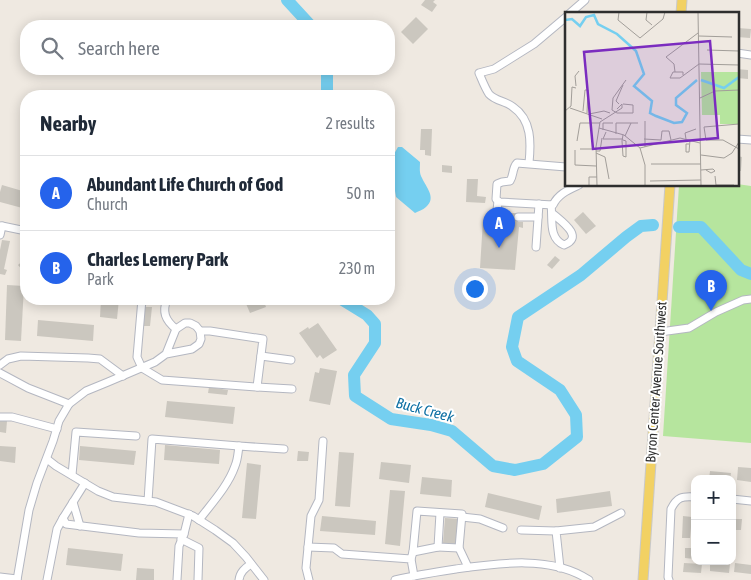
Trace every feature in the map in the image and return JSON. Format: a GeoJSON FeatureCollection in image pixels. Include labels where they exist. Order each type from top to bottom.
{"type":"FeatureCollection","features":[{"type":"Feature","properties":{"kind":"main road","name":"Byron Center Avenue Southwest"},"geometry":{"type":"LineString","coordinates":[[643,580],[670,186]]}},
{"type":"Feature","properties":{"kind":"street"},"geometry":{"type":"LineString","coordinates":[[571,12],[585,0]]}},
{"type":"Feature","properties":{"kind":"street"},"geometry":{"type":"LineString","coordinates":[[528,163],[530,147],[528,129],[524,118],[513,106],[498,101],[490,95],[479,73],[494,70],[534,44],[565,18]]}},
{"type":"Feature","properties":{"kind":"street"},"geometry":{"type":"LineString","coordinates":[[738,53],[751,55]]}},
{"type":"Feature","properties":{"kind":"street"},"geometry":{"type":"LineString","coordinates":[[738,139],[751,140]]}},
{"type":"Feature","properties":{"kind":"street"},"geometry":{"type":"LineString","coordinates":[[508,217],[503,216],[497,210],[497,184],[512,179],[514,167],[517,163],[565,167]]}},
{"type":"Feature","properties":{"kind":"street"},"geometry":{"type":"LineString","coordinates":[[498,201],[539,204],[552,209],[556,198],[572,187]]}},
{"type":"Feature","properties":{"kind":"street"},"geometry":{"type":"LineString","coordinates":[[536,247],[539,204]]}},
{"type":"Feature","properties":{"kind":"street"},"geometry":{"type":"LineString","coordinates":[[518,217],[538,217]]}},
{"type":"Feature","properties":{"kind":"street"},"geometry":{"type":"LineString","coordinates":[[0,235],[1,226],[20,230]]}},
{"type":"Feature","properties":{"kind":"street"},"geometry":{"type":"LineString","coordinates":[[660,332],[689,328],[716,312],[743,300],[751,299]]}},
{"type":"Feature","properties":{"kind":"street"},"geometry":{"type":"LineString","coordinates":[[141,305],[137,357],[142,368],[162,380],[292,389]]}},
{"type":"Feature","properties":{"kind":"street"},"geometry":{"type":"LineString","coordinates":[[165,305],[165,315],[170,324],[176,329]]}},
{"type":"Feature","properties":{"kind":"street"},"geometry":{"type":"LineString","coordinates":[[0,577],[17,579],[29,510],[59,421],[68,404],[86,391],[155,362],[166,354],[192,349],[199,344],[201,339],[200,331],[190,323],[185,323],[176,329],[166,354]]}},
{"type":"Feature","properties":{"kind":"street"},"geometry":{"type":"LineString","coordinates":[[200,331],[263,339],[257,386]]}},
{"type":"Feature","properties":{"kind":"street"},"geometry":{"type":"LineString","coordinates":[[0,365],[8,359],[21,356],[100,359],[123,376]]}},
{"type":"Feature","properties":{"kind":"street"},"geometry":{"type":"LineString","coordinates":[[261,356],[291,360]]}},
{"type":"Feature","properties":{"kind":"street"},"geometry":{"type":"LineString","coordinates":[[0,373],[28,388],[68,404]]}},
{"type":"Feature","properties":{"kind":"street"},"geometry":{"type":"LineString","coordinates":[[0,417],[12,417],[57,429]]}},
{"type":"Feature","properties":{"kind":"street"},"geometry":{"type":"LineString","coordinates":[[72,475],[76,432],[136,436]]}},
{"type":"Feature","properties":{"kind":"street"},"geometry":{"type":"LineString","coordinates":[[148,501],[152,439],[284,450]]}},
{"type":"Feature","properties":{"kind":"street"},"geometry":{"type":"LineString","coordinates":[[309,580],[306,568],[311,516],[319,500],[323,441]]}},
{"type":"Feature","properties":{"kind":"street"},"geometry":{"type":"LineString","coordinates":[[199,520],[228,481],[236,465],[239,446]]}},
{"type":"Feature","properties":{"kind":"street"},"geometry":{"type":"LineString","coordinates":[[47,459],[98,491],[113,496],[156,502],[189,514],[233,544],[264,580]]}},
{"type":"Feature","properties":{"kind":"street"},"geometry":{"type":"LineString","coordinates":[[47,580],[57,530],[85,483]]}},
{"type":"Feature","properties":{"kind":"street"},"geometry":{"type":"LineString","coordinates":[[668,579],[670,509],[680,497],[691,497]]}},
{"type":"Feature","properties":{"kind":"street"},"geometry":{"type":"LineString","coordinates":[[736,499],[751,501]]}},
{"type":"Feature","properties":{"kind":"street"},"geometry":{"type":"LineString","coordinates":[[73,502],[80,526]]}},
{"type":"Feature","properties":{"kind":"street"},"geometry":{"type":"LineString","coordinates":[[418,577],[412,556],[417,511],[462,514],[462,517],[480,519],[503,528]]}},
{"type":"Feature","properties":{"kind":"street"},"geometry":{"type":"LineString","coordinates":[[438,548],[440,513]]}},
{"type":"Feature","properties":{"kind":"street"},"geometry":{"type":"LineString","coordinates":[[521,530],[556,531],[594,527],[621,513]]}},
{"type":"Feature","properties":{"kind":"street"},"geometry":{"type":"LineString","coordinates":[[177,580],[179,546],[189,514]]}},
{"type":"Feature","properties":{"kind":"street"},"geometry":{"type":"LineString","coordinates":[[462,517],[459,548],[468,567]]}},
{"type":"Feature","properties":{"kind":"street"},"geometry":{"type":"LineString","coordinates":[[63,518],[66,524],[183,537],[199,548],[198,580]]}},
{"type":"Feature","properties":{"kind":"street"},"geometry":{"type":"LineString","coordinates":[[556,531],[560,568]]}},
{"type":"Feature","properties":{"kind":"street"},"geometry":{"type":"LineString","coordinates":[[308,547],[334,548],[342,554],[412,556],[438,548],[459,548]]}},
{"type":"Feature","properties":{"kind":"street"},"geometry":{"type":"LineString","coordinates":[[395,580],[468,567],[525,562],[560,568],[579,578],[589,580]]}},
{"type":"Feature","properties":{"kind":"street"},"geometry":{"type":"LineString","coordinates":[[239,580],[239,576],[244,569],[251,564]]}},
{"type":"Feature","properties":{"kind":"green space"},"geometry":{"type":"Polygon","coordinates":[[[738,184],[751,186],[751,443],[663,436],[679,186],[738,186],[738,184]]]}},
{"type":"Feature","properties":{"kind":"water"},"geometry":{"type":"Polygon","coordinates":[[[398,147],[402,147],[420,162],[420,174],[431,196],[431,200],[426,207],[415,213],[396,197],[395,152],[398,147]]]}},
{"type":"Feature","properties":{"kind":"building"},"geometry":{"type":"Polygon","coordinates":[[[425,0],[435,0],[433,2],[437,5],[432,12],[421,5],[425,0]]]}},
{"type":"Feature","properties":{"kind":"building"},"geometry":{"type":"Polygon","coordinates":[[[416,17],[428,29],[413,44],[401,32],[416,17]]]}},
{"type":"Feature","properties":{"kind":"building"},"geometry":{"type":"Polygon","coordinates":[[[738,28],[751,29],[750,38],[738,37],[738,28]]]}},
{"type":"Feature","properties":{"kind":"building"},"geometry":{"type":"Polygon","coordinates":[[[738,69],[748,70],[748,79],[738,78],[738,69]]]}},
{"type":"Feature","properties":{"kind":"building"},"geometry":{"type":"Polygon","coordinates":[[[421,129],[432,129],[431,156],[425,155],[425,150],[420,150],[421,129]]]}},
{"type":"Feature","properties":{"kind":"building"},"geometry":{"type":"Polygon","coordinates":[[[738,156],[742,157],[741,171],[738,171],[738,156]]]}},
{"type":"Feature","properties":{"kind":"building"},"geometry":{"type":"Polygon","coordinates":[[[442,165],[452,166],[452,173],[442,172],[442,165]]]}},
{"type":"Feature","properties":{"kind":"building"},"geometry":{"type":"Polygon","coordinates":[[[467,179],[478,179],[477,196],[486,197],[485,203],[466,202],[467,179]]]}},
{"type":"Feature","properties":{"kind":"building"},"geometry":{"type":"Polygon","coordinates":[[[2,185],[20,190],[20,207],[0,202],[2,185]]]}},
{"type":"Feature","properties":{"kind":"building"},"geometry":{"type":"Polygon","coordinates":[[[583,212],[596,226],[586,234],[574,220],[583,212]]]}},
{"type":"Feature","properties":{"kind":"building"},"geometry":{"type":"Polygon","coordinates":[[[508,213],[518,213],[518,222],[523,222],[523,228],[519,227],[515,270],[480,268],[483,220],[508,220],[508,213]]]}},
{"type":"Feature","properties":{"kind":"building"},"geometry":{"type":"Polygon","coordinates":[[[2,240],[10,241],[4,269],[7,270],[5,275],[0,274],[2,240]]]}},
{"type":"Feature","properties":{"kind":"building"},"geometry":{"type":"Polygon","coordinates":[[[555,256],[560,260],[552,269],[547,265],[555,256]]]}},
{"type":"Feature","properties":{"kind":"building"},"geometry":{"type":"Polygon","coordinates":[[[7,285],[20,286],[20,305],[23,305],[21,341],[5,340],[7,285]]]}},
{"type":"Feature","properties":{"kind":"building"},"geometry":{"type":"Polygon","coordinates":[[[101,305],[118,305],[117,319],[100,317],[101,305]]]}},
{"type":"Feature","properties":{"kind":"building"},"geometry":{"type":"Polygon","coordinates":[[[247,305],[265,305],[266,307],[250,313],[247,305]]]}},
{"type":"Feature","properties":{"kind":"building"},"geometry":{"type":"Polygon","coordinates":[[[145,307],[152,307],[150,326],[143,326],[145,307]]]}},
{"type":"Feature","properties":{"kind":"building"},"geometry":{"type":"Polygon","coordinates":[[[38,320],[94,325],[93,341],[37,336],[38,320]]]}},
{"type":"Feature","properties":{"kind":"building"},"geometry":{"type":"Polygon","coordinates":[[[318,323],[337,350],[323,359],[320,355],[317,358],[299,333],[318,323]]]}},
{"type":"Feature","properties":{"kind":"building"},"geometry":{"type":"Polygon","coordinates":[[[320,368],[337,371],[330,405],[309,401],[315,372],[319,373],[320,368]]]}},
{"type":"Feature","properties":{"kind":"building"},"geometry":{"type":"Polygon","coordinates":[[[209,387],[228,390],[227,395],[208,393],[209,387]]]}},
{"type":"Feature","properties":{"kind":"building"},"geometry":{"type":"Polygon","coordinates":[[[167,401],[235,407],[233,424],[165,417],[167,401]]]}},
{"type":"Feature","properties":{"kind":"building"},"geometry":{"type":"Polygon","coordinates":[[[0,420],[7,421],[6,433],[0,432],[0,420]]]}},
{"type":"Feature","properties":{"kind":"building"},"geometry":{"type":"Polygon","coordinates":[[[165,445],[220,450],[219,464],[164,460],[165,445]]]}},
{"type":"Feature","properties":{"kind":"building"},"geometry":{"type":"Polygon","coordinates":[[[0,446],[16,447],[15,463],[0,461],[0,446]]]}},
{"type":"Feature","properties":{"kind":"building"},"geometry":{"type":"Polygon","coordinates":[[[80,446],[136,451],[134,465],[79,460],[80,446]]]}},
{"type":"Feature","properties":{"kind":"building"},"geometry":{"type":"Polygon","coordinates":[[[298,451],[309,452],[308,461],[297,461],[298,451]]]}},
{"type":"Feature","properties":{"kind":"building"},"geometry":{"type":"Polygon","coordinates":[[[339,452],[354,453],[350,507],[335,506],[339,452]]]}},
{"type":"Feature","properties":{"kind":"building"},"geometry":{"type":"Polygon","coordinates":[[[381,462],[411,465],[409,483],[379,479],[381,462]]]}},
{"type":"Feature","properties":{"kind":"building"},"geometry":{"type":"Polygon","coordinates":[[[247,463],[261,465],[256,519],[242,518],[247,463]]]}},
{"type":"Feature","properties":{"kind":"building"},"geometry":{"type":"Polygon","coordinates":[[[738,467],[751,468],[751,482],[737,480],[738,467]]]}},
{"type":"Feature","properties":{"kind":"building"},"geometry":{"type":"Polygon","coordinates":[[[710,471],[731,473],[731,475],[710,475],[710,471]]]}},
{"type":"Feature","properties":{"kind":"building"},"geometry":{"type":"Polygon","coordinates":[[[422,477],[452,480],[451,497],[420,494],[422,477]]]}},
{"type":"Feature","properties":{"kind":"building"},"geometry":{"type":"Polygon","coordinates":[[[390,490],[405,491],[400,546],[385,544],[390,490]]]}},
{"type":"Feature","properties":{"kind":"building"},"geometry":{"type":"Polygon","coordinates":[[[610,491],[612,506],[557,513],[556,499],[610,491]]]}},
{"type":"Feature","properties":{"kind":"building"},"geometry":{"type":"Polygon","coordinates":[[[488,493],[542,506],[539,520],[485,507],[488,493]]]}},
{"type":"Feature","properties":{"kind":"building"},"geometry":{"type":"Polygon","coordinates":[[[322,516],[376,521],[375,535],[320,531],[322,516]]]}},
{"type":"Feature","properties":{"kind":"building"},"geometry":{"type":"Polygon","coordinates":[[[683,516],[691,517],[690,538],[682,538],[683,516]]]}},
{"type":"Feature","properties":{"kind":"building"},"geometry":{"type":"Polygon","coordinates":[[[445,518],[459,519],[457,544],[443,543],[445,518]]]}},
{"type":"Feature","properties":{"kind":"building"},"geometry":{"type":"Polygon","coordinates":[[[736,519],[742,519],[741,530],[736,530],[736,519]]]}},
{"type":"Feature","properties":{"kind":"building"},"geometry":{"type":"Polygon","coordinates":[[[68,548],[123,554],[121,571],[66,565],[68,548]]]}},
{"type":"Feature","properties":{"kind":"building"},"geometry":{"type":"Polygon","coordinates":[[[685,548],[691,548],[691,559],[685,558],[685,548]]]}},
{"type":"Feature","properties":{"kind":"building"},"geometry":{"type":"Polygon","coordinates":[[[684,563],[702,565],[701,573],[683,572],[684,563]]]}},
{"type":"Feature","properties":{"kind":"building"},"geometry":{"type":"Polygon","coordinates":[[[736,563],[751,565],[751,574],[734,572],[736,563]]]}},
{"type":"Feature","properties":{"kind":"building"},"geometry":{"type":"Polygon","coordinates":[[[710,565],[730,565],[729,573],[710,571],[710,565]]]}},
{"type":"Feature","properties":{"kind":"building"},"geometry":{"type":"Polygon","coordinates":[[[137,568],[154,569],[154,580],[136,580],[137,568]]]}},
{"type":"Feature","properties":{"kind":"waterway","name":"Buck Creek"},"geometry":{"type":"LineString","coordinates":[[287,0],[305,20]]}},
{"type":"Feature","properties":{"kind":"waterway","name":"Buck Creek"},"geometry":{"type":"LineString","coordinates":[[327,75],[327,90]]}},
{"type":"Feature","properties":{"kind":"waterway","name":"Buck Creek"},"geometry":{"type":"LineString","coordinates":[[351,305],[367,315],[375,324],[375,343],[354,375],[355,396],[391,419],[431,425],[452,431],[493,466],[515,470],[543,464],[577,437],[576,415],[560,390],[517,361],[512,347],[518,317],[581,275],[641,226],[653,225]]}},
{"type":"Feature","properties":{"kind":"waterway","name":"Buck Creek"},"geometry":{"type":"LineString","coordinates":[[679,227],[701,227],[741,270],[751,274]]}},
{"type":"Feature","properties":{"kind":"place","name":"Abundant Life Church of God"},"geometry":{"type":"Point","coordinates":[499,248]}},
{"type":"Feature","properties":{"kind":"place","name":"Charles Lemery Park"},"geometry":{"type":"Point","coordinates":[711,311]}}]}
